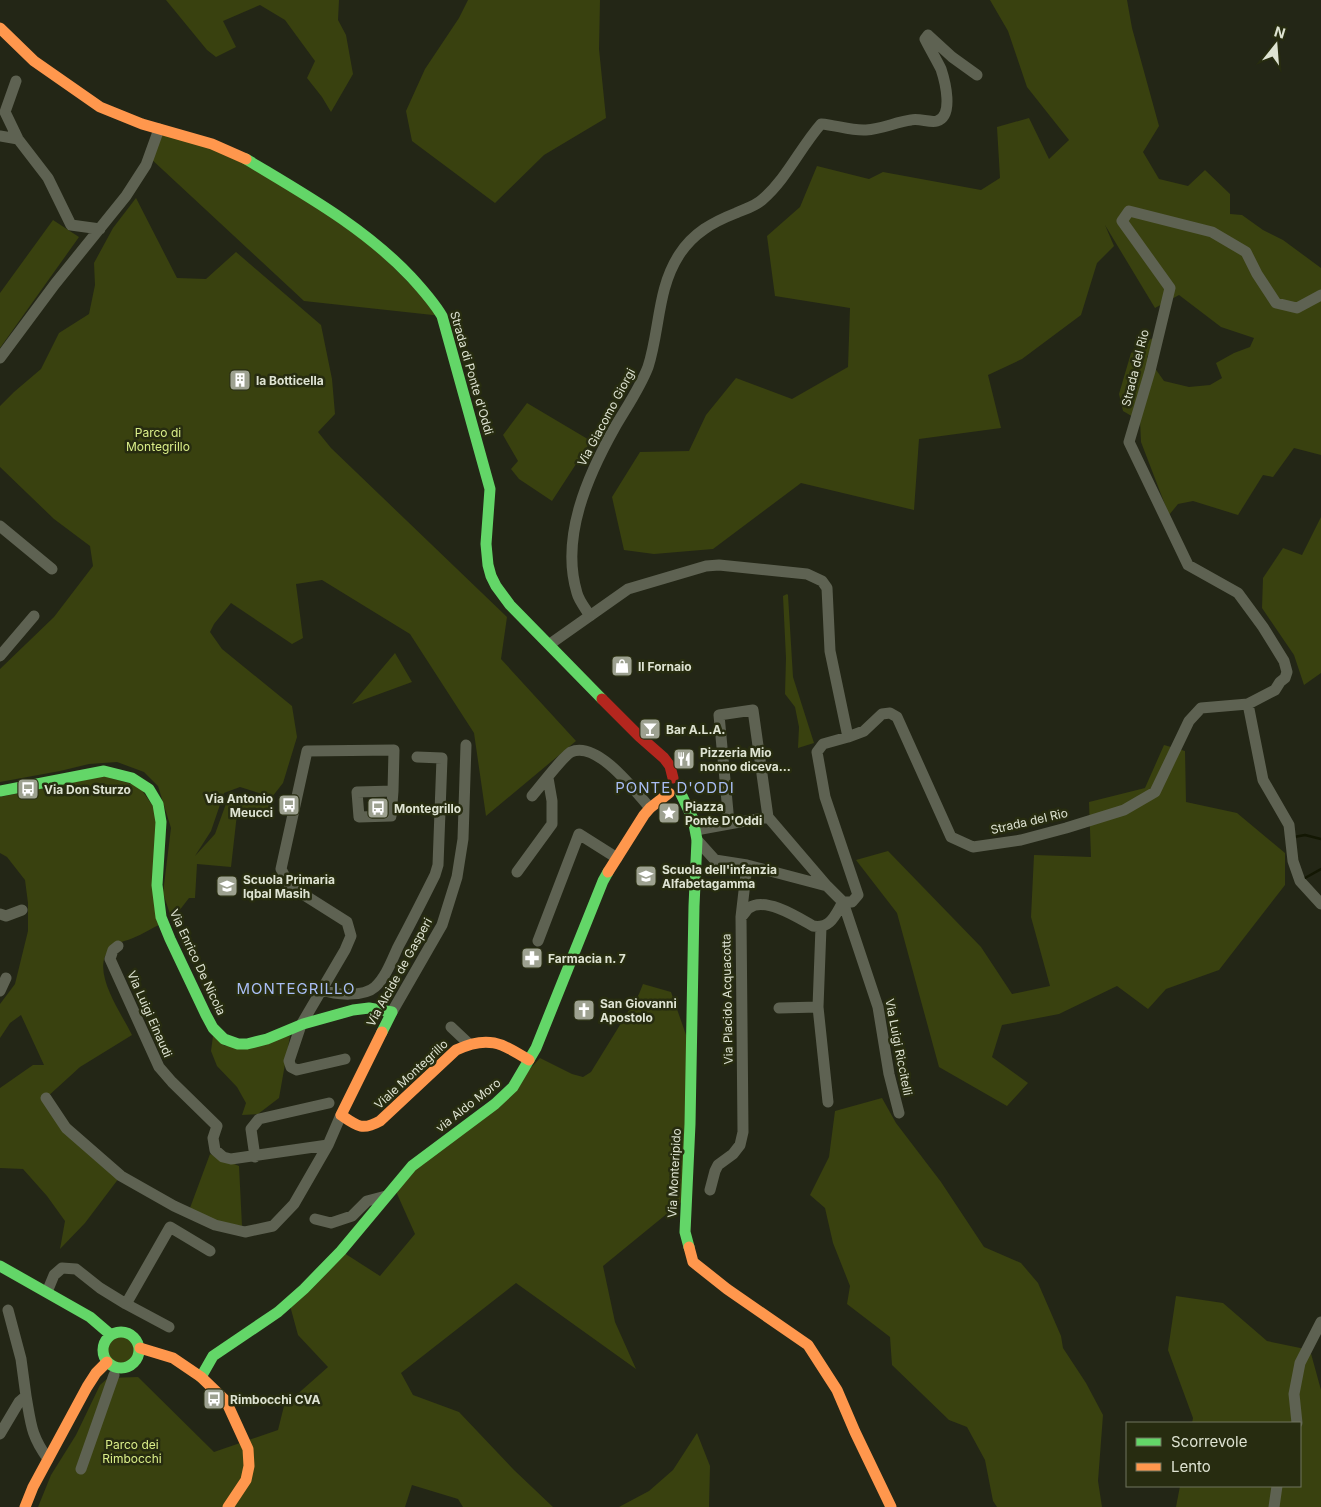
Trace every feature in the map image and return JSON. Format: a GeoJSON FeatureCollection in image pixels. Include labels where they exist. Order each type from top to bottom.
{"type":"FeatureCollection","features":[{"type":"Feature","properties":{"kind":"street","name":"Strada di Ponte d'Oddi"},"geometry":{"type":"LineString","coordinates":[[0,28],[34,61],[100,107],[159,129],[212,144],[240,156],[306,195],[349,223],[390,256],[434,300],[442,316],[490,489],[490,508],[486,537],[487,561],[492,578],[512,606],[613,710],[665,757],[672,768],[673,778],[680,779],[684,784],[681,794]]}},
{"type":"Feature","properties":{"kind":"street","name":"Via Giacomo Giorgi"},"geometry":{"type":"LineString","coordinates":[[590,616],[577,594],[572,567],[573,541],[580,504],[586,485],[605,445],[647,370],[663,294],[671,270],[680,254],[694,237],[713,222],[763,200],[788,170],[821,124],[829,124],[838,128],[866,130],[892,126],[910,120],[921,119],[936,122],[944,117],[948,106],[941,71],[925,38],[928,35],[952,57],[977,75]]}},
{"type":"Feature","properties":{"kind":"street"},"geometry":{"type":"LineString","coordinates":[[16,81],[5,112],[18,139],[48,178],[71,225],[100,229]]}},
{"type":"Feature","properties":{"kind":"street"},"geometry":{"type":"LineString","coordinates":[[0,358],[55,284],[126,196],[146,166],[159,129]]}},
{"type":"Feature","properties":{"kind":"street"},"geometry":{"type":"LineString","coordinates":[[0,136],[18,139]]}},
{"type":"Feature","properties":{"kind":"street","name":"Strada del Rio"},"geometry":{"type":"LineString","coordinates":[[848,737],[864,730],[882,714],[890,712],[897,717],[951,837],[973,847],[1030,838],[1124,810],[1155,792],[1189,721],[1201,708],[1248,704],[1274,690],[1285,678],[1287,672],[1284,660],[1238,593],[1188,565],[1129,442],[1150,371],[1170,288],[1122,221],[1130,211],[1212,232],[1246,252],[1257,274],[1276,302],[1297,308],[1321,295]]}},
{"type":"Feature","properties":{"kind":"street"},"geometry":{"type":"LineString","coordinates":[[0,526],[52,569]]}},
{"type":"Feature","properties":{"kind":"street"},"geometry":{"type":"LineString","coordinates":[[550,644],[628,589],[706,566],[807,574],[822,581],[826,588],[830,652],[848,737],[822,744],[818,752],[825,797],[858,895],[852,902],[841,900],[768,816],[753,710],[719,715],[729,824]]}},
{"type":"Feature","properties":{"kind":"street"},"geometry":{"type":"LineString","coordinates":[[0,656],[34,616]]}},
{"type":"Feature","properties":{"kind":"street"},"geometry":{"type":"LineString","coordinates":[[1248,704],[1263,780],[1290,825],[1293,861],[1300,881],[1321,904]]}},
{"type":"Feature","properties":{"kind":"street","name":"Via Alcide de Gasperi"},"geometry":{"type":"LineString","coordinates":[[341,1115],[392,1012],[442,925],[457,878],[463,839],[466,745]]}},
{"type":"Feature","properties":{"kind":"street"},"geometry":{"type":"LineString","coordinates":[[345,1059],[297,1070],[291,1067],[289,1061],[301,1025],[323,990],[351,936],[347,922],[290,886],[281,869],[307,751],[394,750],[393,791]]}},
{"type":"Feature","properties":{"kind":"street"},"geometry":{"type":"LineString","coordinates":[[532,796],[570,752],[586,750],[606,761],[650,808]]}},
{"type":"Feature","properties":{"kind":"street"},"geometry":{"type":"LineString","coordinates":[[323,990],[331,993],[348,994],[367,991],[374,987],[386,972],[436,875],[442,758],[417,757]]}},
{"type":"Feature","properties":{"kind":"street","name":"Via Enrico De Nicola"},"geometry":{"type":"LineString","coordinates":[[0,792],[104,771],[117,773],[143,784],[153,795],[160,808],[162,820],[157,884],[159,908],[164,924],[199,1000],[216,1032],[223,1038],[232,1043],[242,1044],[266,1038],[301,1025],[369,1008],[392,1012]]}},
{"type":"Feature","properties":{"kind":"street"},"geometry":{"type":"LineString","coordinates":[[517,872],[552,824],[552,800],[548,778]]}},
{"type":"Feature","properties":{"kind":"street"},"geometry":{"type":"LineString","coordinates":[[673,778],[666,786],[669,793],[675,796],[681,794]]}},
{"type":"Feature","properties":{"kind":"street","name":"via Aldo Moro"},"geometry":{"type":"LineString","coordinates":[[201,1376],[213,1356],[278,1312],[304,1289],[341,1251],[412,1166],[495,1104],[513,1087],[536,1048],[603,881],[637,824],[650,808],[669,793]]}},
{"type":"Feature","properties":{"kind":"street","name":"Via Monteripido"},"geometry":{"type":"LineString","coordinates":[[681,794],[686,802],[696,835],[690,1124],[685,1232],[694,1262],[727,1290],[808,1345],[837,1390],[891,1507]]}},
{"type":"Feature","properties":{"kind":"street"},"geometry":{"type":"LineString","coordinates":[[768,816],[729,824],[696,835],[715,860],[746,865],[827,886]]}},
{"type":"Feature","properties":{"kind":"street"},"geometry":{"type":"LineString","coordinates":[[538,941],[579,834],[617,858]]}},
{"type":"Feature","properties":{"kind":"street"},"geometry":{"type":"LineString","coordinates":[[741,918],[746,865]]}},
{"type":"Feature","properties":{"kind":"street"},"geometry":{"type":"LineString","coordinates":[[828,1102],[818,1007],[821,927],[828,925],[841,900]]}},
{"type":"Feature","properties":{"kind":"street","name":"Via Luigi Riccitelli"},"geometry":{"type":"LineString","coordinates":[[841,900],[878,1007],[888,1074],[899,1113]]}},
{"type":"Feature","properties":{"kind":"street","name":"Via Placido Acquacotta"},"geometry":{"type":"LineString","coordinates":[[710,1190],[718,1166],[740,1145],[742,1132],[741,918],[750,908],[759,904],[769,905],[813,926],[821,927]]}},
{"type":"Feature","properties":{"kind":"street"},"geometry":{"type":"LineString","coordinates":[[0,914],[6,916],[22,910]]}},
{"type":"Feature","properties":{"kind":"street","name":"Via Luigi Einaudi"},"geometry":{"type":"LineString","coordinates":[[118,946],[113,950],[110,959],[159,1067],[218,1126],[214,1138],[215,1150],[223,1157],[231,1159],[328,1145]]}},
{"type":"Feature","properties":{"kind":"street"},"geometry":{"type":"LineString","coordinates":[[0,991],[6,978]]}},
{"type":"Feature","properties":{"kind":"street"},"geometry":{"type":"LineString","coordinates":[[779,1008],[818,1007]]}},
{"type":"Feature","properties":{"kind":"street"},"geometry":{"type":"LineString","coordinates":[[451,1028],[468,1043]]}},
{"type":"Feature","properties":{"kind":"street","name":"Viale Montegrillo"},"geometry":{"type":"LineString","coordinates":[[341,1115],[357,1126],[368,1128],[380,1121],[456,1050],[468,1043],[483,1040],[499,1042],[529,1060]]}},
{"type":"Feature","properties":{"kind":"street"},"geometry":{"type":"LineString","coordinates":[[46,1098],[71,1133],[120,1176],[174,1206],[215,1225],[245,1232],[272,1226],[294,1204],[328,1145],[341,1115]]}},
{"type":"Feature","properties":{"kind":"street"},"geometry":{"type":"LineString","coordinates":[[255,1157],[251,1129],[259,1119],[329,1103]]}},
{"type":"Feature","properties":{"kind":"street"},"geometry":{"type":"LineString","coordinates":[[316,1219],[331,1223],[352,1216],[367,1201],[386,1196]]}},
{"type":"Feature","properties":{"kind":"street"},"geometry":{"type":"LineString","coordinates":[[126,1304],[170,1227],[210,1251]]}},
{"type":"Feature","properties":{"kind":"street"},"geometry":{"type":"LineString","coordinates":[[0,1266],[90,1316],[111,1335]]}},
{"type":"Feature","properties":{"kind":"street"},"geometry":{"type":"LineString","coordinates":[[47,1292],[54,1275],[62,1268],[76,1269],[100,1288],[169,1327]]}},
{"type":"Feature","properties":{"kind":"street"},"geometry":{"type":"LineString","coordinates":[[8,1310],[21,1359],[32,1434],[48,1459]]}},
{"type":"Feature","properties":{"kind":"street"},"geometry":{"type":"LineString","coordinates":[[1297,1422],[1294,1394],[1300,1363],[1321,1322]]}},
{"type":"Feature","properties":{"kind":"street"},"geometry":{"type":"LineString","coordinates":[[124,1332],[135,1337],[140,1348],[137,1360],[128,1367],[117,1368],[107,1362],[104,1356],[104,1344],[111,1335],[124,1332]]}},
{"type":"Feature","properties":{"kind":"street"},"geometry":{"type":"LineString","coordinates":[[140,1348],[173,1358],[201,1376],[226,1400],[248,1449],[249,1466],[246,1480],[228,1507]]}},
{"type":"Feature","properties":{"kind":"street"},"geometry":{"type":"LineString","coordinates":[[25,1507],[48,1459],[87,1387],[96,1373],[107,1362]]}},
{"type":"Feature","properties":{"kind":"street"},"geometry":{"type":"LineString","coordinates":[[81,1468],[114,1375]]}},
{"type":"Feature","properties":{"kind":"street"},"geometry":{"type":"LineString","coordinates":[[0,1434],[19,1402],[26,1396]]}},
{"type":"Feature","properties":{"kind":"street"},"geometry":{"type":"LineString","coordinates":[[1274,1507],[1277,1487]]}},
{"type":"Feature","properties":{"kind":"green space"},"geometry":{"type":"Polygon","coordinates":[[[166,0],[339,0],[338,20],[346,35],[353,74],[331,112],[307,78],[315,61],[285,20],[260,5],[223,21],[236,47],[216,57],[207,50],[166,0]]]}},
{"type":"Feature","properties":{"kind":"green space"},"geometry":{"type":"Polygon","coordinates":[[[468,0],[600,0],[599,49],[606,118],[544,155],[495,203],[412,141],[406,111],[425,69],[459,18],[468,0]]]}},
{"type":"Feature","properties":{"kind":"green space"},"geometry":{"type":"Polygon","coordinates":[[[990,0],[1127,0],[1132,28],[1159,126],[1143,152],[1159,179],[1188,186],[1205,170],[1230,194],[1230,214],[1242,215],[1263,230],[1283,240],[1321,268],[1321,455],[1294,448],[1273,477],[1263,475],[1238,515],[1193,501],[1178,504],[1169,515],[1141,442],[1140,421],[1123,411],[1119,394],[1131,353],[1143,343],[1153,338],[1151,350],[1147,357],[1164,381],[1189,387],[1210,385],[1222,378],[1216,363],[1250,347],[1254,338],[1221,327],[1179,295],[1155,308],[1105,225],[1114,246],[1097,263],[1081,315],[1022,359],[988,375],[1001,428],[919,439],[914,510],[801,483],[713,549],[654,554],[624,550],[612,497],[640,452],[689,451],[706,415],[736,378],[792,399],[848,367],[850,308],[775,296],[767,236],[800,207],[817,166],[869,179],[883,172],[981,190],[1000,178],[997,127],[1029,118],[1049,159],[1069,140],[1027,87],[1008,31],[990,0]]]}},
{"type":"Feature","properties":{"kind":"green space"},"geometry":{"type":"Polygon","coordinates":[[[159,129],[212,144],[349,223],[442,316],[304,301],[149,157],[159,129]]]}},
{"type":"Feature","properties":{"kind":"green space","name":"Parco di Montegrillo"},"geometry":{"type":"Polygon","coordinates":[[[136,198],[177,278],[206,279],[236,252],[321,325],[332,379],[335,414],[318,432],[331,448],[507,617],[501,659],[576,741],[486,816],[474,733],[410,634],[322,580],[296,584],[303,638],[292,644],[231,603],[210,632],[222,649],[292,706],[297,737],[283,783],[272,797],[240,787],[224,793],[211,831],[195,856],[215,834],[227,801],[241,796],[271,804],[270,817],[237,814],[231,867],[197,864],[195,898],[189,898],[172,920],[163,893],[171,828],[158,786],[144,772],[117,762],[89,764],[0,782],[0,669],[54,617],[93,566],[90,546],[54,519],[0,467],[0,406],[41,369],[59,333],[89,314],[95,285],[94,263],[113,228],[136,198]]]}},
{"type":"Feature","properties":{"kind":"green space"},"geometry":{"type":"Polygon","coordinates":[[[53,220],[79,237],[0,348],[0,293],[53,220]]]}},
{"type":"Feature","properties":{"kind":"green space"},"geometry":{"type":"Polygon","coordinates":[[[527,403],[591,441],[552,501],[519,479],[511,469],[518,461],[503,435],[527,403]]]}},
{"type":"Feature","properties":{"kind":"green space"},"geometry":{"type":"Polygon","coordinates":[[[1321,517],[1321,673],[1304,685],[1294,655],[1262,608],[1263,578],[1283,548],[1302,555],[1321,517]]]}},
{"type":"Feature","properties":{"kind":"green space"},"geometry":{"type":"Polygon","coordinates":[[[787,594],[793,677],[814,743],[798,748],[799,727],[795,707],[785,694],[786,658],[783,596],[787,594]]]}},
{"type":"Feature","properties":{"kind":"green space"},"geometry":{"type":"Polygon","coordinates":[[[395,653],[412,682],[352,704],[395,653]]]}},
{"type":"Feature","properties":{"kind":"green space"},"geometry":{"type":"Polygon","coordinates":[[[1164,745],[1185,751],[1186,802],[1237,813],[1285,853],[1285,885],[1219,970],[1166,989],[1148,1009],[1117,986],[1059,1014],[1002,1025],[992,1057],[1028,1083],[1007,1106],[939,1067],[897,913],[856,860],[888,851],[981,947],[1012,994],[1050,986],[1031,917],[1034,855],[1091,857],[1089,802],[1145,788],[1164,745]]]}},
{"type":"Feature","properties":{"kind":"green space"},"geometry":{"type":"Polygon","coordinates":[[[103,776],[139,786],[157,812],[161,924],[114,945],[105,956],[103,966],[109,991],[132,1035],[80,1067],[46,1098],[119,1178],[85,1223],[60,1249],[65,1221],[47,1196],[23,1169],[0,1168],[0,1088],[33,1065],[44,1065],[21,1015],[10,1023],[0,1038],[0,1004],[15,984],[28,931],[28,903],[25,880],[7,857],[0,853],[0,797],[103,776]]]}},
{"type":"Feature","properties":{"kind":"green space","name":"Parco dei Rimbocchi"},"geometry":{"type":"Polygon","coordinates":[[[643,984],[671,992],[692,1052],[685,1199],[603,1266],[615,1322],[636,1369],[516,1283],[401,1373],[413,1395],[459,1412],[514,1470],[553,1507],[463,1507],[458,1499],[412,1485],[405,1507],[38,1507],[51,1475],[76,1435],[100,1385],[108,1378],[138,1377],[214,1452],[278,1430],[284,1406],[328,1367],[298,1335],[289,1302],[341,1251],[380,1276],[415,1234],[394,1187],[513,1087],[540,1058],[572,1074],[583,1077],[591,1072],[639,994],[643,984]]]}},
{"type":"Feature","properties":{"kind":"green space"},"geometry":{"type":"Polygon","coordinates":[[[213,1036],[225,1046],[290,1036],[279,1098],[258,1114],[242,1115],[246,1103],[237,1087],[217,1066],[211,1051],[213,1036]]]}},
{"type":"Feature","properties":{"kind":"green space"},"geometry":{"type":"Polygon","coordinates":[[[882,1098],[896,1123],[941,1182],[984,1247],[1021,1263],[1038,1283],[1061,1336],[1063,1348],[1086,1383],[1103,1415],[1098,1481],[1102,1507],[997,1507],[993,1501],[985,1460],[967,1427],[949,1420],[892,1365],[890,1337],[847,1304],[850,1286],[833,1243],[825,1208],[810,1195],[829,1157],[835,1111],[882,1098]]]}},
{"type":"Feature","properties":{"kind":"green space"},"geometry":{"type":"Polygon","coordinates":[[[210,1154],[239,1166],[242,1226],[215,1222],[190,1208],[210,1154]]]}},
{"type":"Feature","properties":{"kind":"green space"},"geometry":{"type":"Polygon","coordinates":[[[1176,1296],[1223,1303],[1267,1341],[1310,1350],[1321,1390],[1321,1507],[1176,1507],[1180,1487],[1301,1487],[1301,1422],[1192,1422],[1193,1418],[1168,1350],[1176,1296]]]}},
{"type":"Feature","properties":{"kind":"green space"},"geometry":{"type":"Polygon","coordinates":[[[121,1337],[130,1341],[134,1350],[130,1359],[121,1363],[112,1359],[108,1350],[112,1341],[121,1337]]]}},
{"type":"Feature","properties":{"kind":"green space"},"geometry":{"type":"Polygon","coordinates":[[[697,1433],[710,1466],[709,1507],[619,1507],[649,1491],[673,1470],[697,1433]]]}},
{"type":"Feature","properties":{"kind":"waterway"},"geometry":{"type":"LineString","coordinates":[[1294,837],[1305,835],[1321,839]]}},
{"type":"Feature","properties":{"kind":"waterway"},"geometry":{"type":"LineString","coordinates":[[1305,878],[1321,869]]}},
{"type":"Feature","properties":{"kind":"traffic: fast"},"geometry":{"type":"LineString","coordinates":[[246,159],[333,212],[374,242],[411,277],[439,311],[442,316],[490,489],[486,544],[491,576],[510,605],[602,699]]}},
{"type":"Feature","properties":{"kind":"traffic: fast"},"geometry":{"type":"LineString","coordinates":[[0,791],[104,771],[132,778],[149,789],[158,804],[161,822],[157,885],[161,917],[206,1015],[213,1028],[224,1039],[238,1044],[247,1044],[267,1039],[303,1024],[353,1010],[369,1008],[392,1012],[382,1032]]}},
{"type":"Feature","properties":{"kind":"traffic: fast"},"geometry":{"type":"LineString","coordinates":[[681,794],[693,819],[697,840],[690,1124],[685,1232],[689,1247]]}},
{"type":"Feature","properties":{"kind":"traffic: fast"},"geometry":{"type":"LineString","coordinates":[[201,1377],[213,1356],[278,1312],[304,1289],[341,1251],[412,1166],[495,1104],[513,1087],[536,1048],[608,872]]}},
{"type":"Feature","properties":{"kind":"traffic: fast"},"geometry":{"type":"LineString","coordinates":[[0,1266],[90,1317],[111,1335]]}},
{"type":"Feature","properties":{"kind":"traffic: fast"},"geometry":{"type":"LineString","coordinates":[[121,1332],[128,1333],[134,1337],[138,1343],[139,1350],[138,1357],[134,1363],[128,1367],[121,1368],[114,1367],[108,1363],[104,1357],[103,1350],[104,1343],[108,1337],[114,1333],[121,1332]]}},
{"type":"Feature","properties":{"kind":"traffic: slow"},"geometry":{"type":"LineString","coordinates":[[0,28],[34,61],[100,107],[142,124],[212,144],[246,159]]}},
{"type":"Feature","properties":{"kind":"traffic: slow"},"geometry":{"type":"LineString","coordinates":[[608,872],[644,815],[669,793]]}},
{"type":"Feature","properties":{"kind":"traffic: slow"},"geometry":{"type":"LineString","coordinates":[[382,1032],[341,1115],[360,1126],[369,1126],[380,1121],[456,1050],[467,1045],[486,1042],[494,1043],[502,1045],[529,1060]]}},
{"type":"Feature","properties":{"kind":"traffic: slow"},"geometry":{"type":"LineString","coordinates":[[689,1247],[693,1262],[727,1289],[808,1345],[837,1390],[891,1507]]}},
{"type":"Feature","properties":{"kind":"traffic: slow"},"geometry":{"type":"LineString","coordinates":[[140,1348],[173,1358],[201,1377],[226,1401],[248,1449],[249,1466],[246,1480],[228,1507]]}},
{"type":"Feature","properties":{"kind":"traffic: slow"},"geometry":{"type":"LineString","coordinates":[[25,1507],[33,1487],[87,1387],[96,1373],[107,1362]]}},
{"type":"Feature","properties":{"kind":"traffic: jam"},"geometry":{"type":"LineString","coordinates":[[602,699],[664,758],[670,766],[673,778]]}},
{"type":"Feature","properties":{"kind":"place","name":"la Botticella"},"geometry":{"type":"Point","coordinates":[240,380]}},
{"type":"Feature","properties":{"kind":"place","name":"Il Fornaio"},"geometry":{"type":"Point","coordinates":[622,666]}},
{"type":"Feature","properties":{"kind":"place","name":"Bar A.L.A."},"geometry":{"type":"Point","coordinates":[650,729]}},
{"type":"Feature","properties":{"kind":"place","name":"Pizzeria Mio nonno diceva..."},"geometry":{"type":"Point","coordinates":[684,759]}},
{"type":"Feature","properties":{"kind":"place","name":"Via Don Sturzo"},"geometry":{"type":"Point","coordinates":[28,789]}},
{"type":"Feature","properties":{"kind":"place","name":"Via Antonio Meucci"},"geometry":{"type":"Point","coordinates":[289,805]}},
{"type":"Feature","properties":{"kind":"place","name":"Montegrillo"},"geometry":{"type":"Point","coordinates":[378,808]}},
{"type":"Feature","properties":{"kind":"place","name":"Piazza Ponte D'Oddi"},"geometry":{"type":"Point","coordinates":[669,813]}},
{"type":"Feature","properties":{"kind":"place","name":"Scuola dell'infanzia Alfabetagamma"},"geometry":{"type":"Point","coordinates":[646,876]}},
{"type":"Feature","properties":{"kind":"place","name":"Scuola Primaria Iqbal Masih"},"geometry":{"type":"Point","coordinates":[227,886]}},
{"type":"Feature","properties":{"kind":"place","name":"Farmacia n. 7"},"geometry":{"type":"Point","coordinates":[532,958]}},
{"type":"Feature","properties":{"kind":"place","name":"San Giovanni Apostolo"},"geometry":{"type":"Point","coordinates":[584,1010]}},
{"type":"Feature","properties":{"kind":"place","name":"Rimbocchi CVA"},"geometry":{"type":"Point","coordinates":[214,1399]}},
{"type":"Feature","properties":{"kind":"district","name":"PONTE D'ODDI"},"geometry":{"type":"Point","coordinates":[675,787]}},
{"type":"Feature","properties":{"kind":"district","name":"MONTEGRILLO"},"geometry":{"type":"Point","coordinates":[296,988]}}]}
